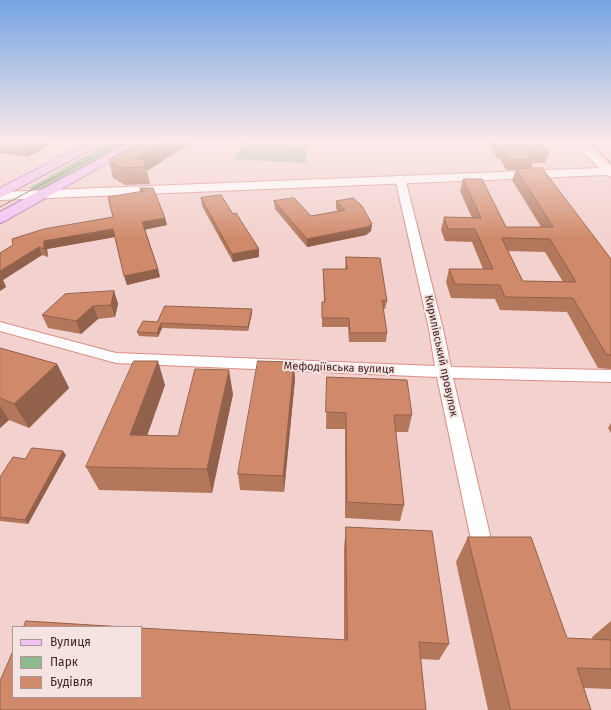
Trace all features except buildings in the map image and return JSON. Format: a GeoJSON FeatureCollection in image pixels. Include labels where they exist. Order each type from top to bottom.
{"type":"FeatureCollection","features":[{"type":"Feature","properties":{"kind":"main road"},"geometry":{"type":"LineString","coordinates":[[0,195],[41,173]]}},
{"type":"Feature","properties":{"kind":"main road"},"geometry":{"type":"LineString","coordinates":[[0,218],[81,173]]}},
{"type":"Feature","properties":{"kind":"street"},"geometry":{"type":"LineString","coordinates":[[0,195],[400,178],[570,173]]}},
{"type":"Feature","properties":{"kind":"street","name":"Кирилівський провулок"},"geometry":{"type":"LineString","coordinates":[[400,178],[436,329],[480,535]]}},
{"type":"Feature","properties":{"kind":"street","name":"Мефодіївська вулиця"},"geometry":{"type":"LineString","coordinates":[[0,326],[116,358],[444,372],[611,376]]}},
{"type":"Feature","properties":{"kind":"green space"},"geometry":{"type":"Polygon","coordinates":[[[55,173],[74,173],[45,189],[37,191],[29,188],[55,173]]]}},
{"type":"Feature","properties":{"kind":"tram line"},"geometry":{"type":"LineString","coordinates":[[0,207],[63,173]]}}]}
